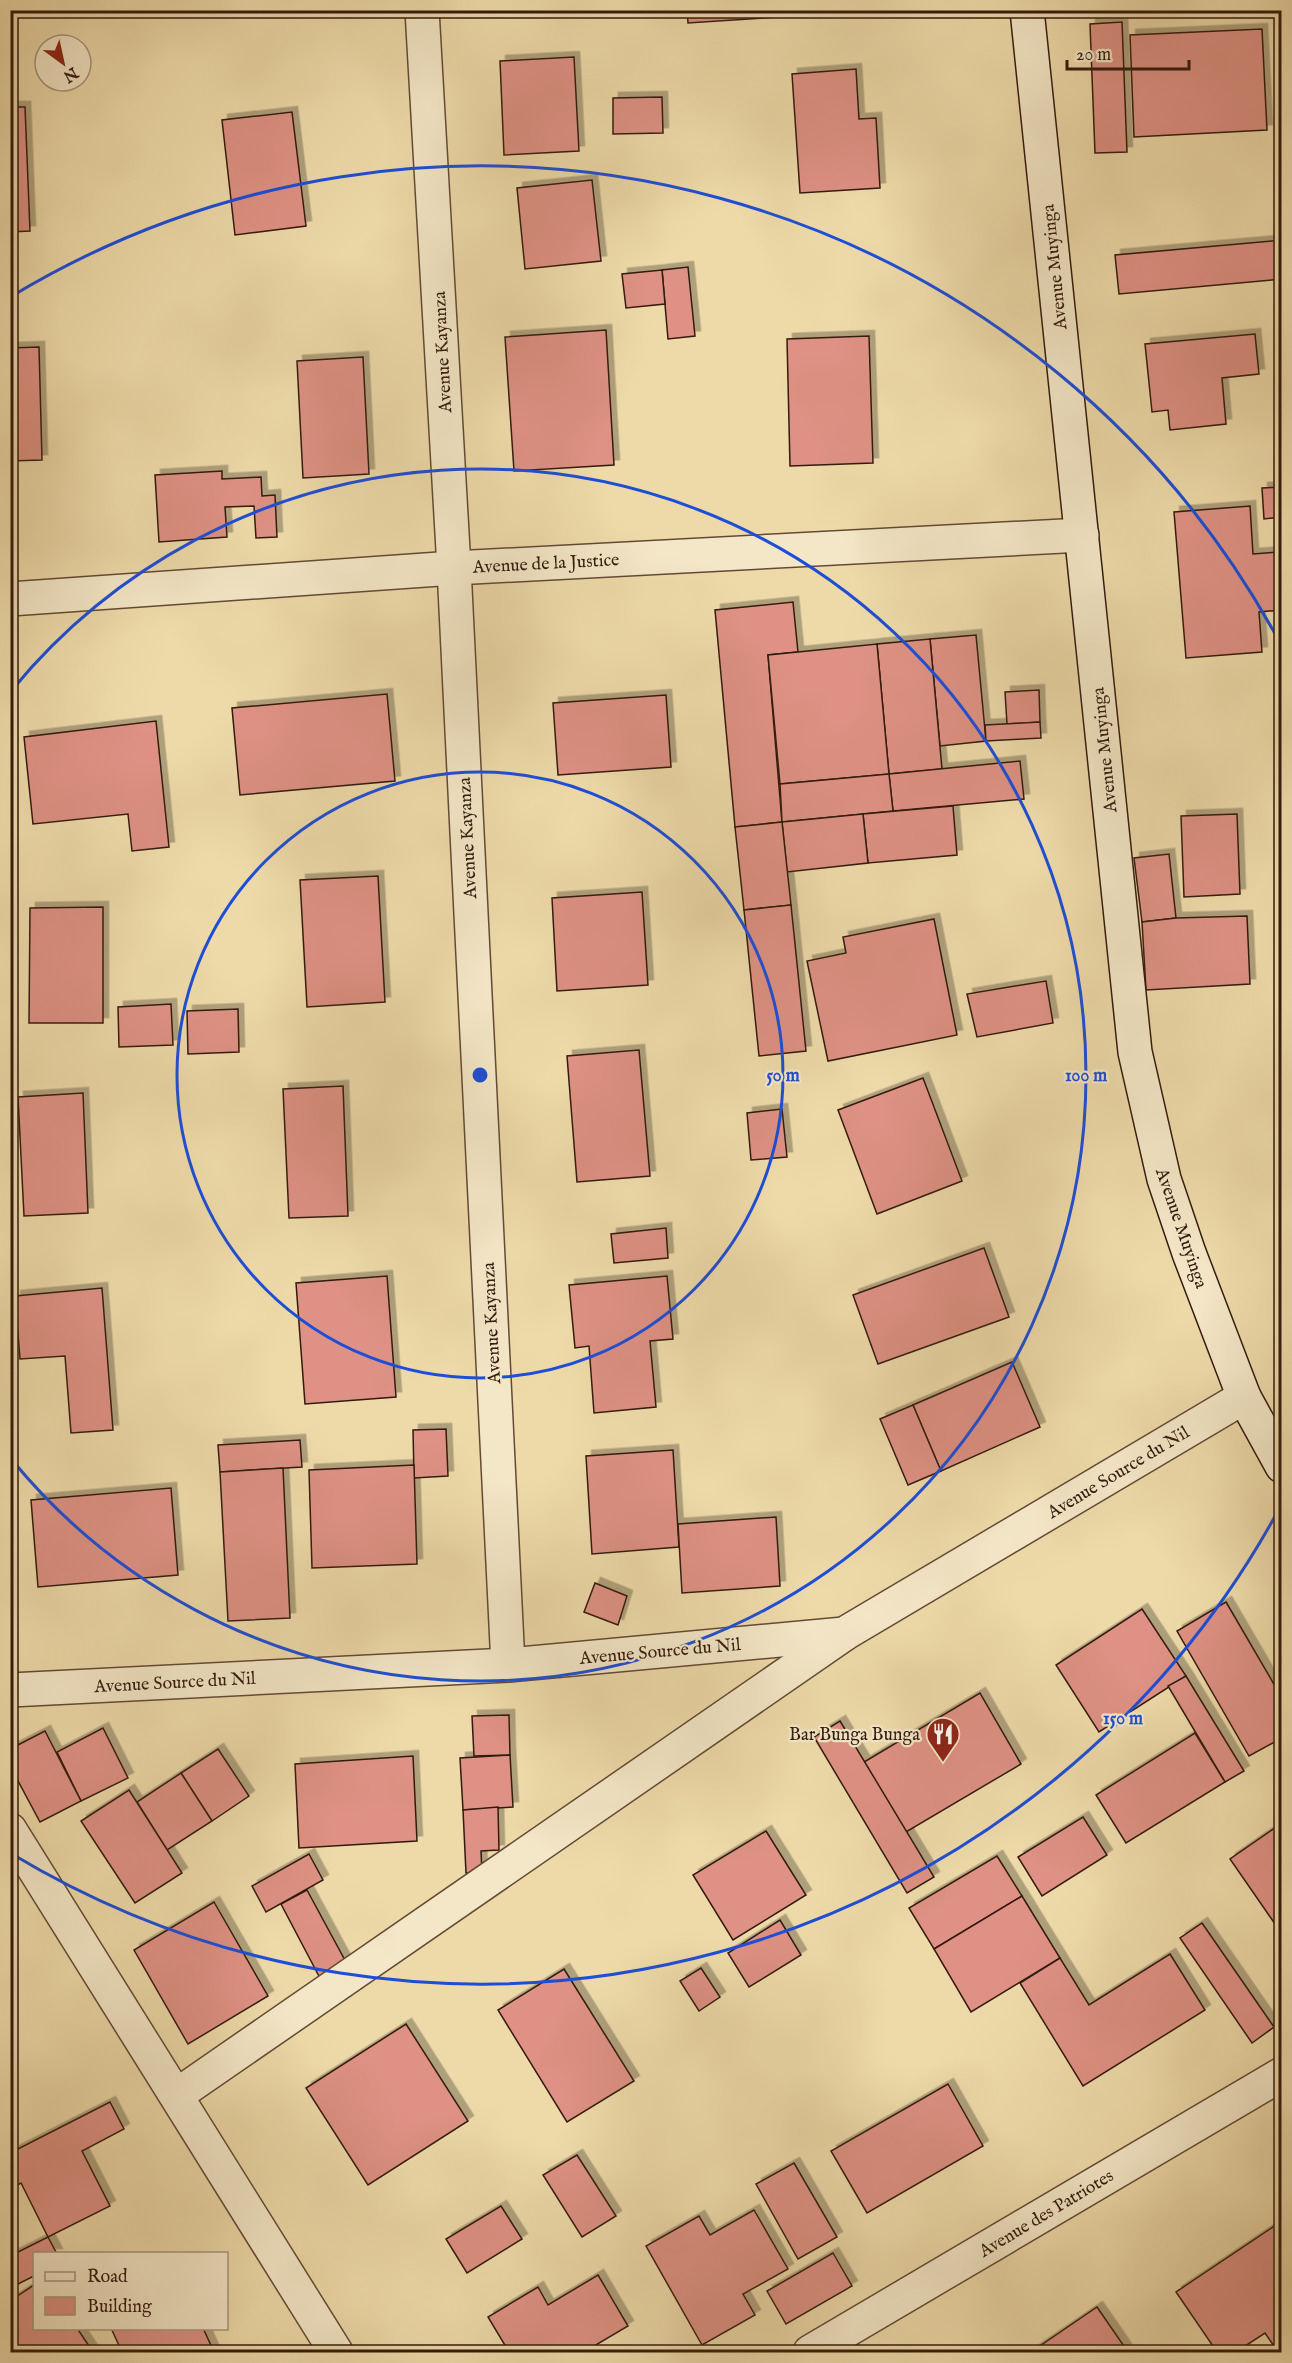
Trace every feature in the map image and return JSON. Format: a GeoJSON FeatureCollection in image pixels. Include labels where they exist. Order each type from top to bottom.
{"type":"FeatureCollection","features":[{"type":"Feature","properties":{"kind":"street","name":"Avenue Kayanza"},"geometry":{"type":"LineString","coordinates":[[422,10],[454,568],[508,1665]]}},
{"type":"Feature","properties":{"kind":"street","name":"Avenue Muyinga"},"geometry":{"type":"LineString","coordinates":[[1027,10],[1135,1052],[1164,1179],[1189,1253],[1244,1397],[1281,1466]]}},
{"type":"Feature","properties":{"kind":"street","name":"Avenue de la Justice"},"geometry":{"type":"LineString","coordinates":[[10,599],[454,568],[1082,535]]}},
{"type":"Feature","properties":{"kind":"street","name":"Avenue Source du Nil"},"geometry":{"type":"LineString","coordinates":[[10,1690],[508,1665],[844,1634],[1244,1397]]}},
{"type":"Feature","properties":{"kind":"street"},"geometry":{"type":"LineString","coordinates":[[177,2095],[844,1634]]}},
{"type":"Feature","properties":{"kind":"street"},"geometry":{"type":"LineString","coordinates":[[10,1830],[336,2352]]}},
{"type":"Feature","properties":{"kind":"street","name":"Avenue des Patriotes"},"geometry":{"type":"LineString","coordinates":[[810,2352],[1281,2074]]}},
{"type":"Feature","properties":{"kind":"building"},"geometry":{"type":"Polygon","coordinates":[[[687,10],[823,10],[824,14],[688,23],[687,10]]]}},
{"type":"Feature","properties":{"kind":"building"},"geometry":{"type":"Polygon","coordinates":[[[1122,22],[1127,152],[1095,153],[1090,24],[1122,22]]]}},
{"type":"Feature","properties":{"kind":"building"},"geometry":{"type":"Polygon","coordinates":[[[1262,29],[1267,130],[1134,137],[1130,35],[1262,29]]]}},
{"type":"Feature","properties":{"kind":"building"},"geometry":{"type":"Polygon","coordinates":[[[574,57],[579,151],[504,155],[500,61],[574,57]]]}},
{"type":"Feature","properties":{"kind":"building"},"geometry":{"type":"Polygon","coordinates":[[[856,69],[859,119],[876,118],[880,188],[800,193],[792,74],[856,69]]]}},
{"type":"Feature","properties":{"kind":"building"},"geometry":{"type":"Polygon","coordinates":[[[662,97],[663,133],[613,134],[613,98],[662,97]]]}},
{"type":"Feature","properties":{"kind":"building"},"geometry":{"type":"Polygon","coordinates":[[[10,107],[25,107],[30,231],[10,232],[10,107]]]}},
{"type":"Feature","properties":{"kind":"building"},"geometry":{"type":"Polygon","coordinates":[[[292,112],[306,226],[235,235],[222,120],[292,112]]]}},
{"type":"Feature","properties":{"kind":"building"},"geometry":{"type":"Polygon","coordinates":[[[592,180],[601,261],[525,269],[517,188],[592,180]]]}},
{"type":"Feature","properties":{"kind":"building"},"geometry":{"type":"Polygon","coordinates":[[[1282,240],[1282,279],[1119,294],[1115,255],[1282,240]]]}},
{"type":"Feature","properties":{"kind":"building"},"geometry":{"type":"Polygon","coordinates":[[[688,267],[695,336],[668,339],[662,270],[688,267]]]}},
{"type":"Feature","properties":{"kind":"building"},"geometry":{"type":"Polygon","coordinates":[[[662,270],[665,304],[626,308],[622,274],[662,270]]]}},
{"type":"Feature","properties":{"kind":"building"},"geometry":{"type":"Polygon","coordinates":[[[606,330],[614,465],[514,471],[505,337],[606,330]]]}},
{"type":"Feature","properties":{"kind":"building"},"geometry":{"type":"Polygon","coordinates":[[[1255,334],[1259,374],[1222,378],[1226,424],[1170,430],[1168,410],[1152,412],[1145,344],[1255,334]]]}},
{"type":"Feature","properties":{"kind":"building"},"geometry":{"type":"Polygon","coordinates":[[[869,336],[873,463],[790,466],[787,339],[869,336]]]}},
{"type":"Feature","properties":{"kind":"building"},"geometry":{"type":"Polygon","coordinates":[[[39,347],[42,460],[10,461],[10,348],[39,347]]]}},
{"type":"Feature","properties":{"kind":"building"},"geometry":{"type":"Polygon","coordinates":[[[363,357],[369,474],[303,478],[297,361],[363,357]]]}},
{"type":"Feature","properties":{"kind":"building"},"geometry":{"type":"Polygon","coordinates":[[[222,471],[222,479],[261,477],[262,496],[275,495],[277,537],[256,538],[254,506],[225,507],[227,537],[159,542],[155,475],[222,471]]]}},
{"type":"Feature","properties":{"kind":"building"},"geometry":{"type":"Polygon","coordinates":[[[1282,487],[1282,517],[1264,519],[1262,488],[1282,487]]]}},
{"type":"Feature","properties":{"kind":"building"},"geometry":{"type":"Polygon","coordinates":[[[1250,506],[1253,554],[1277,552],[1282,610],[1259,612],[1262,652],[1186,658],[1174,512],[1250,506]]]}},
{"type":"Feature","properties":{"kind":"building"},"geometry":{"type":"Polygon","coordinates":[[[793,602],[798,652],[768,655],[782,822],[735,827],[715,610],[793,602]]]}},
{"type":"Feature","properties":{"kind":"building"},"geometry":{"type":"Polygon","coordinates":[[[976,635],[986,741],[940,746],[930,639],[976,635]]]}},
{"type":"Feature","properties":{"kind":"building"},"geometry":{"type":"Polygon","coordinates":[[[930,639],[942,769],[889,774],[877,644],[930,639]]]}},
{"type":"Feature","properties":{"kind":"building"},"geometry":{"type":"Polygon","coordinates":[[[877,644],[889,774],[780,784],[768,655],[877,644]]]}},
{"type":"Feature","properties":{"kind":"building"},"geometry":{"type":"Polygon","coordinates":[[[1039,690],[1040,722],[1007,724],[1005,692],[1039,690]]]}},
{"type":"Feature","properties":{"kind":"building"},"geometry":{"type":"Polygon","coordinates":[[[387,694],[395,781],[240,795],[232,708],[387,694]]]}},
{"type":"Feature","properties":{"kind":"building"},"geometry":{"type":"Polygon","coordinates":[[[666,695],[671,767],[558,775],[553,703],[666,695]]]}},
{"type":"Feature","properties":{"kind":"building"},"geometry":{"type":"Polygon","coordinates":[[[156,721],[169,847],[132,851],[128,814],[33,824],[24,737],[156,721]]]}},
{"type":"Feature","properties":{"kind":"building"},"geometry":{"type":"Polygon","coordinates":[[[1040,722],[1041,738],[986,741],[985,725],[1040,722]]]}},
{"type":"Feature","properties":{"kind":"building"},"geometry":{"type":"Polygon","coordinates":[[[1020,761],[1024,799],[893,811],[889,774],[1020,761]]]}},
{"type":"Feature","properties":{"kind":"building"},"geometry":{"type":"Polygon","coordinates":[[[889,774],[893,811],[782,822],[780,784],[889,774]]]}},
{"type":"Feature","properties":{"kind":"building"},"geometry":{"type":"Polygon","coordinates":[[[953,806],[957,855],[868,863],[863,814],[953,806]]]}},
{"type":"Feature","properties":{"kind":"building"},"geometry":{"type":"Polygon","coordinates":[[[863,814],[868,863],[787,872],[782,822],[863,814]]]}},
{"type":"Feature","properties":{"kind":"building"},"geometry":{"type":"Polygon","coordinates":[[[1237,814],[1240,894],[1184,897],[1181,816],[1237,814]]]}},
{"type":"Feature","properties":{"kind":"building"},"geometry":{"type":"Polygon","coordinates":[[[782,822],[791,905],[744,910],[735,827],[782,822]]]}},
{"type":"Feature","properties":{"kind":"building"},"geometry":{"type":"Polygon","coordinates":[[[1169,854],[1176,918],[1142,922],[1134,858],[1169,854]]]}},
{"type":"Feature","properties":{"kind":"building"},"geometry":{"type":"Polygon","coordinates":[[[378,876],[385,1002],[307,1007],[300,880],[378,876]]]}},
{"type":"Feature","properties":{"kind":"building"},"geometry":{"type":"Polygon","coordinates":[[[642,892],[648,985],[557,991],[552,898],[642,892]]]}},
{"type":"Feature","properties":{"kind":"building"},"geometry":{"type":"Polygon","coordinates":[[[791,905],[806,1051],[759,1056],[744,910],[791,905]]]}},
{"type":"Feature","properties":{"kind":"building"},"geometry":{"type":"Polygon","coordinates":[[[103,907],[103,1023],[29,1023],[30,908],[103,907]]]}},
{"type":"Feature","properties":{"kind":"building"},"geometry":{"type":"Polygon","coordinates":[[[1247,916],[1250,984],[1146,990],[1142,922],[1176,918],[1247,916]]]}},
{"type":"Feature","properties":{"kind":"building"},"geometry":{"type":"Polygon","coordinates":[[[934,919],[957,1035],[828,1061],[807,961],[846,953],[843,937],[934,919]]]}},
{"type":"Feature","properties":{"kind":"building"},"geometry":{"type":"Polygon","coordinates":[[[1046,981],[1053,1023],[977,1037],[967,994],[1046,981]]]}},
{"type":"Feature","properties":{"kind":"building"},"geometry":{"type":"Polygon","coordinates":[[[171,1004],[173,1045],[119,1047],[118,1007],[171,1004]]]}},
{"type":"Feature","properties":{"kind":"building"},"geometry":{"type":"Polygon","coordinates":[[[238,1009],[239,1052],[188,1054],[187,1011],[238,1009]]]}},
{"type":"Feature","properties":{"kind":"building"},"geometry":{"type":"Polygon","coordinates":[[[639,1050],[650,1176],[577,1182],[567,1056],[639,1050]]]}},
{"type":"Feature","properties":{"kind":"building"},"geometry":{"type":"Polygon","coordinates":[[[923,1078],[962,1181],[877,1214],[838,1110],[923,1078]]]}},
{"type":"Feature","properties":{"kind":"building"},"geometry":{"type":"Polygon","coordinates":[[[343,1086],[348,1216],[289,1218],[283,1089],[343,1086]]]}},
{"type":"Feature","properties":{"kind":"building"},"geometry":{"type":"Polygon","coordinates":[[[83,1093],[88,1213],[24,1216],[18,1097],[83,1093]]]}},
{"type":"Feature","properties":{"kind":"building"},"geometry":{"type":"Polygon","coordinates":[[[782,1109],[787,1157],[751,1160],[747,1113],[782,1109]]]}},
{"type":"Feature","properties":{"kind":"building"},"geometry":{"type":"Polygon","coordinates":[[[666,1228],[668,1258],[614,1263],[611,1234],[666,1228]]]}},
{"type":"Feature","properties":{"kind":"building"},"geometry":{"type":"Polygon","coordinates":[[[984,1248],[1009,1317],[878,1364],[853,1295],[984,1248]]]}},
{"type":"Feature","properties":{"kind":"building"},"geometry":{"type":"Polygon","coordinates":[[[387,1276],[396,1397],[305,1404],[296,1283],[387,1276]]]}},
{"type":"Feature","properties":{"kind":"building"},"geometry":{"type":"Polygon","coordinates":[[[667,1276],[673,1339],[650,1341],[656,1407],[594,1413],[589,1346],[575,1348],[569,1285],[667,1276]]]}},
{"type":"Feature","properties":{"kind":"building"},"geometry":{"type":"Polygon","coordinates":[[[102,1288],[113,1430],[71,1433],[65,1356],[20,1359],[15,1296],[102,1288]]]}},
{"type":"Feature","properties":{"kind":"building"},"geometry":{"type":"Polygon","coordinates":[[[1012,1362],[1040,1427],[941,1471],[913,1405],[1012,1362]]]}},
{"type":"Feature","properties":{"kind":"building"},"geometry":{"type":"Polygon","coordinates":[[[913,1405],[941,1471],[908,1485],[880,1419],[913,1405]]]}},
{"type":"Feature","properties":{"kind":"building"},"geometry":{"type":"Polygon","coordinates":[[[446,1429],[448,1476],[414,1478],[413,1430],[446,1429]]]}},
{"type":"Feature","properties":{"kind":"building"},"geometry":{"type":"Polygon","coordinates":[[[300,1440],[302,1467],[220,1472],[218,1445],[300,1440]]]}},
{"type":"Feature","properties":{"kind":"building"},"geometry":{"type":"Polygon","coordinates":[[[673,1450],[679,1547],[592,1554],[586,1456],[673,1450]]]}},
{"type":"Feature","properties":{"kind":"building"},"geometry":{"type":"Polygon","coordinates":[[[414,1465],[417,1564],[312,1568],[309,1470],[414,1465]]]}},
{"type":"Feature","properties":{"kind":"building"},"geometry":{"type":"Polygon","coordinates":[[[283,1468],[290,1618],[228,1621],[220,1472],[283,1468]]]}},
{"type":"Feature","properties":{"kind":"building"},"geometry":{"type":"Polygon","coordinates":[[[171,1488],[178,1575],[38,1587],[31,1500],[171,1488]]]}},
{"type":"Feature","properties":{"kind":"building"},"geometry":{"type":"Polygon","coordinates":[[[776,1517],[780,1586],[682,1593],[678,1524],[776,1517]]]}},
{"type":"Feature","properties":{"kind":"building"},"geometry":{"type":"Polygon","coordinates":[[[595,1583],[627,1596],[618,1625],[584,1612],[595,1583]]]}},
{"type":"Feature","properties":{"kind":"building"},"geometry":{"type":"Polygon","coordinates":[[[1226,1602],[1282,1698],[1282,1738],[1249,1756],[1177,1631],[1226,1602]]]}},
{"type":"Feature","properties":{"kind":"building"},"geometry":{"type":"Polygon","coordinates":[[[1142,1609],[1186,1676],[1099,1732],[1056,1665],[1142,1609]]]}},
{"type":"Feature","properties":{"kind":"building"},"geometry":{"type":"Polygon","coordinates":[[[1186,1676],[1244,1771],[1225,1782],[1168,1686],[1186,1676]]]}},
{"type":"Feature","properties":{"kind":"building","name":"Bar Bunga Bunga"},"geometry":{"type":"Polygon","coordinates":[[[980,1693],[1021,1764],[906,1832],[864,1762],[980,1693]]]}},
{"type":"Feature","properties":{"kind":"building"},"geometry":{"type":"Polygon","coordinates":[[[509,1715],[510,1755],[474,1756],[472,1716],[509,1715]]]}},
{"type":"Feature","properties":{"kind":"building"},"geometry":{"type":"Polygon","coordinates":[[[840,1721],[934,1877],[907,1893],[814,1737],[840,1721]]]}},
{"type":"Feature","properties":{"kind":"building"},"geometry":{"type":"Polygon","coordinates":[[[103,1728],[128,1778],[81,1801],[57,1752],[103,1728]]]}},
{"type":"Feature","properties":{"kind":"building"},"geometry":{"type":"Polygon","coordinates":[[[45,1731],[81,1801],[40,1822],[10,1766],[10,1749],[45,1731]]]}},
{"type":"Feature","properties":{"kind":"building"},"geometry":{"type":"Polygon","coordinates":[[[1195,1733],[1225,1782],[1126,1843],[1096,1795],[1195,1733]]]}},
{"type":"Feature","properties":{"kind":"building"},"geometry":{"type":"Polygon","coordinates":[[[218,1749],[249,1796],[212,1821],[181,1773],[218,1749]]]}},
{"type":"Feature","properties":{"kind":"building"},"geometry":{"type":"Polygon","coordinates":[[[510,1755],[513,1807],[463,1810],[460,1758],[510,1755]]]}},
{"type":"Feature","properties":{"kind":"building"},"geometry":{"type":"Polygon","coordinates":[[[413,1756],[417,1841],[299,1848],[295,1764],[413,1756]]]}},
{"type":"Feature","properties":{"kind":"building"},"geometry":{"type":"Polygon","coordinates":[[[181,1773],[212,1821],[167,1850],[137,1802],[181,1773]]]}},
{"type":"Feature","properties":{"kind":"building"},"geometry":{"type":"Polygon","coordinates":[[[129,1790],[182,1873],[135,1903],[81,1821],[129,1790]]]}},
{"type":"Feature","properties":{"kind":"building"},"geometry":{"type":"Polygon","coordinates":[[[498,1807],[499,1850],[481,1851],[482,1872],[466,1873],[463,1810],[498,1807]]]}},
{"type":"Feature","properties":{"kind":"building"},"geometry":{"type":"Polygon","coordinates":[[[1083,1817],[1107,1855],[1042,1896],[1018,1857],[1083,1817]]]}},
{"type":"Feature","properties":{"kind":"building"},"geometry":{"type":"Polygon","coordinates":[[[1282,1823],[1282,1934],[1230,1859],[1282,1823]]]}},
{"type":"Feature","properties":{"kind":"building"},"geometry":{"type":"Polygon","coordinates":[[[766,1831],[806,1895],[733,1940],[693,1875],[766,1831]]]}},
{"type":"Feature","properties":{"kind":"building"},"geometry":{"type":"Polygon","coordinates":[[[309,1854],[323,1880],[266,1912],[252,1886],[309,1854]]]}},
{"type":"Feature","properties":{"kind":"building"},"geometry":{"type":"Polygon","coordinates":[[[997,1856],[1022,1896],[934,1949],[909,1908],[997,1856]]]}},
{"type":"Feature","properties":{"kind":"building"},"geometry":{"type":"Polygon","coordinates":[[[307,1890],[347,1964],[321,1980],[281,1904],[307,1890]]]}},
{"type":"Feature","properties":{"kind":"building"},"geometry":{"type":"Polygon","coordinates":[[[1022,1896],[1060,1958],[971,2012],[934,1949],[1022,1896]]]}},
{"type":"Feature","properties":{"kind":"building"},"geometry":{"type":"Polygon","coordinates":[[[214,1902],[268,1996],[188,2044],[134,1950],[214,1902]]]}},
{"type":"Feature","properties":{"kind":"building"},"geometry":{"type":"Polygon","coordinates":[[[780,1920],[801,1955],[749,1987],[728,1953],[780,1920]]]}},
{"type":"Feature","properties":{"kind":"building"},"geometry":{"type":"Polygon","coordinates":[[[1202,1923],[1274,2027],[1252,2043],[1180,1938],[1202,1923]]]}},
{"type":"Feature","properties":{"kind":"building"},"geometry":{"type":"Polygon","coordinates":[[[1170,1954],[1205,2010],[1083,2086],[1020,1983],[1060,1958],[1089,2005],[1170,1954]]]}},
{"type":"Feature","properties":{"kind":"building"},"geometry":{"type":"Polygon","coordinates":[[[701,1968],[720,1997],[699,2011],[680,1981],[701,1968]]]}},
{"type":"Feature","properties":{"kind":"building"},"geometry":{"type":"Polygon","coordinates":[[[564,1969],[634,2081],[567,2122],[498,2010],[564,1969]]]}},
{"type":"Feature","properties":{"kind":"building"},"geometry":{"type":"Polygon","coordinates":[[[406,2024],[468,2121],[368,2185],[306,2088],[406,2024]]]}},
{"type":"Feature","properties":{"kind":"building"},"geometry":{"type":"Polygon","coordinates":[[[948,2084],[983,2146],[867,2213],[831,2151],[948,2084]]]}},
{"type":"Feature","properties":{"kind":"building"},"geometry":{"type":"Polygon","coordinates":[[[110,2102],[124,2129],[82,2151],[110,2206],[48,2237],[21,2183],[10,2189],[10,2153],[110,2102]]]}},
{"type":"Feature","properties":{"kind":"building"},"geometry":{"type":"Polygon","coordinates":[[[577,2155],[616,2216],[582,2237],[543,2175],[577,2155]]]}},
{"type":"Feature","properties":{"kind":"building"},"geometry":{"type":"Polygon","coordinates":[[[794,2163],[837,2237],[798,2259],[756,2184],[794,2163]]]}},
{"type":"Feature","properties":{"kind":"building"},"geometry":{"type":"Polygon","coordinates":[[[501,2206],[522,2239],[467,2273],[446,2239],[501,2206]]]}},
{"type":"Feature","properties":{"kind":"building"},"geometry":{"type":"Polygon","coordinates":[[[754,2210],[788,2269],[743,2294],[755,2315],[702,2345],[646,2246],[699,2216],[710,2235],[754,2210]]]}},
{"type":"Feature","properties":{"kind":"building"},"geometry":{"type":"Polygon","coordinates":[[[1282,2221],[1282,2350],[1278,2352],[1265,2333],[1236,2352],[1217,2352],[1176,2292],[1282,2221]]]}},
{"type":"Feature","properties":{"kind":"building"},"geometry":{"type":"Polygon","coordinates":[[[48,2237],[56,2252],[33,2252],[33,2276],[10,2288],[10,2256],[48,2237]]]}},
{"type":"Feature","properties":{"kind":"building"},"geometry":{"type":"Polygon","coordinates":[[[833,2253],[852,2286],[786,2324],[767,2291],[833,2253]]]}},
{"type":"Feature","properties":{"kind":"building"},"geometry":{"type":"Polygon","coordinates":[[[598,2275],[628,2326],[584,2352],[509,2352],[488,2317],[538,2287],[548,2305],[598,2275]]]}},
{"type":"Feature","properties":{"kind":"building"},"geometry":{"type":"Polygon","coordinates":[[[33,2286],[33,2330],[78,2330],[93,2352],[10,2352],[10,2301],[33,2286]]]}},
{"type":"Feature","properties":{"kind":"building"},"geometry":{"type":"Polygon","coordinates":[[[1097,2307],[1128,2352],[1031,2352],[1097,2307]]]}},
{"type":"Feature","properties":{"kind":"building"},"geometry":{"type":"Polygon","coordinates":[[[112,2330],[204,2330],[214,2352],[122,2352],[112,2330]]]}},
{"type":"Feature","properties":{"kind":"place","name":"Bar Bunga Bunga"},"geometry":{"type":"Point","coordinates":[943,1763]}}]}
